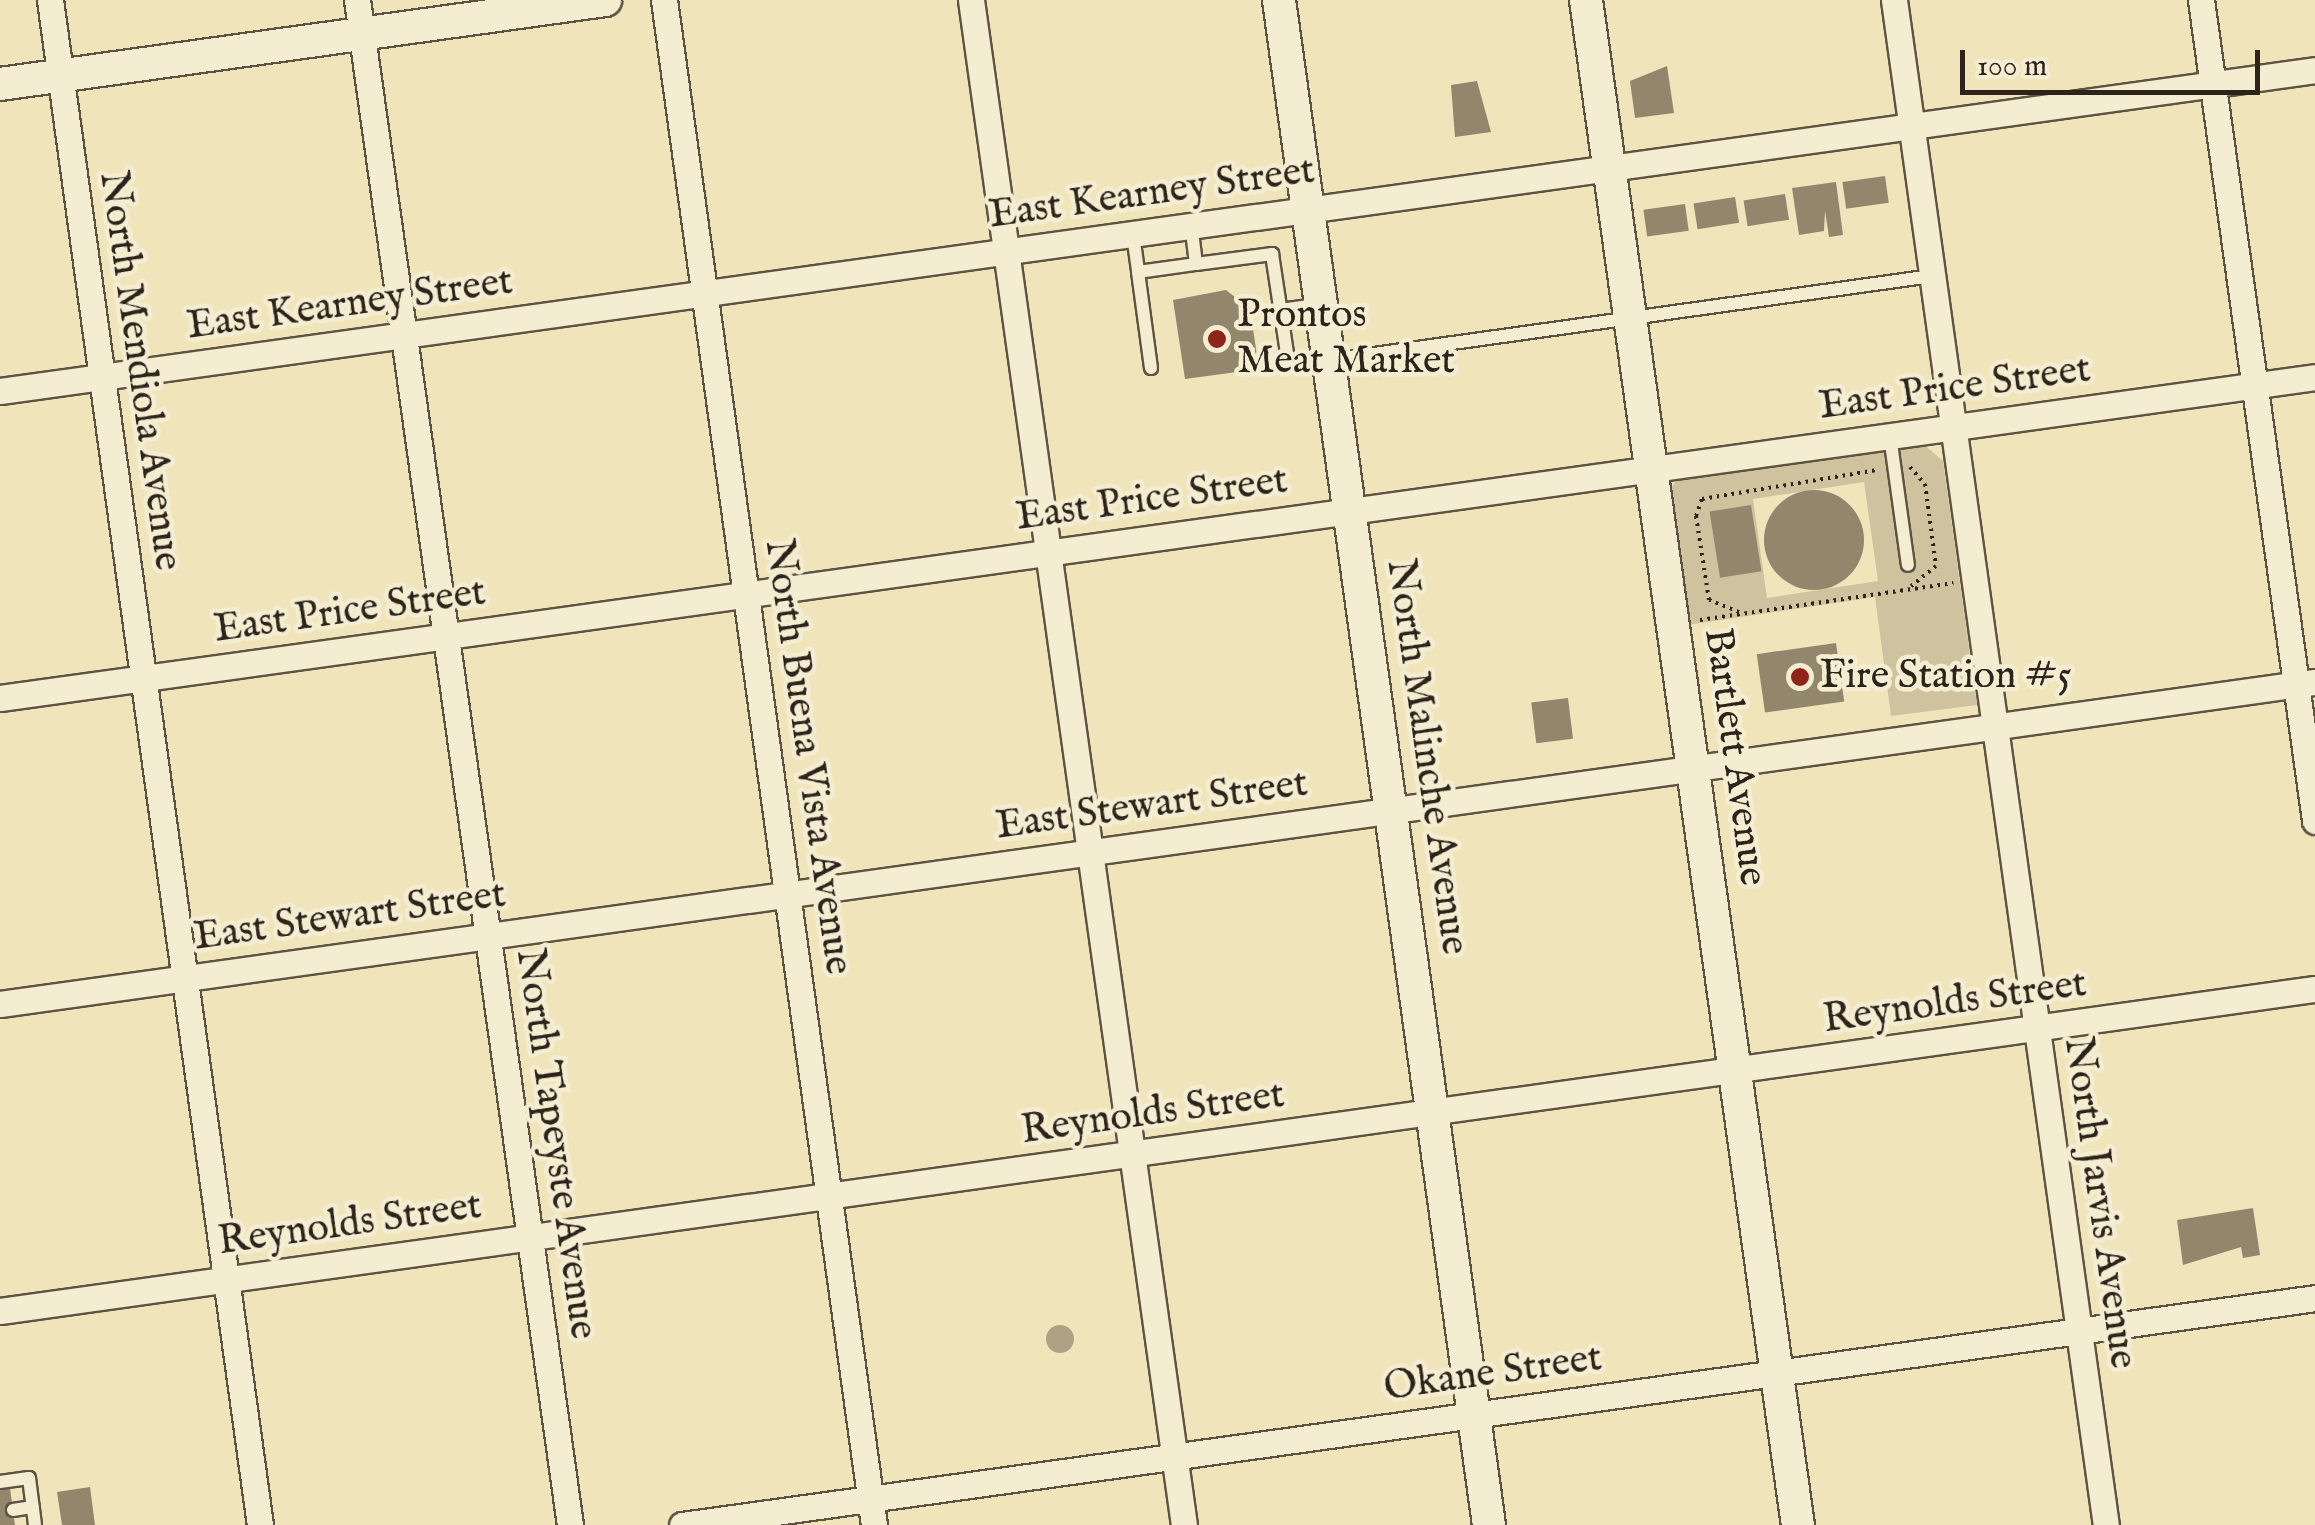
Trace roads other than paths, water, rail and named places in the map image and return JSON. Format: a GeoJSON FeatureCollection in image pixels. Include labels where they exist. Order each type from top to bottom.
{"type":"FeatureCollection","features":[{"type":"Feature","properties":{"kind":"main road"},"geometry":{"type":"LineString","coordinates":[[0,84],[605,0]]}},
{"type":"Feature","properties":{"kind":"main road","name":"North Malinche Avenue"},"geometry":{"type":"LineString","coordinates":[[1279,0],[1489,1525]]}},
{"type":"Feature","properties":{"kind":"main road","name":"Bartlett Avenue"},"geometry":{"type":"LineString","coordinates":[[1586,0],[1798,1525]]}},
{"type":"Feature","properties":{"kind":"street","name":"North Mendiola Avenue"},"geometry":{"type":"LineString","coordinates":[[50,0],[260,1525]]}},
{"type":"Feature","properties":{"kind":"street","name":"North Tapeyste Avenue"},"geometry":{"type":"LineString","coordinates":[[357,0],[570,1525]]}},
{"type":"Feature","properties":{"kind":"street","name":"North Buena Vista Avenue"},"geometry":{"type":"LineString","coordinates":[[664,0],[874,1525]]}},
{"type":"Feature","properties":{"kind":"street"},"geometry":{"type":"LineString","coordinates":[[972,0],[1184,1525]]}},
{"type":"Feature","properties":{"kind":"street","name":"North Jarvis Avenue"},"geometry":{"type":"LineString","coordinates":[[1894,0],[2106,1525]]}},
{"type":"Feature","properties":{"kind":"street"},"geometry":{"type":"LineString","coordinates":[[2201,0],[2254,386],[2306,684],[2315,821]]}},
{"type":"Feature","properties":{"kind":"street","name":"East Kearney Street"},"geometry":{"type":"LineString","coordinates":[[0,391],[2315,70]]}},
{"type":"Feature","properties":{"kind":"street","name":"East Price Street"},"geometry":{"type":"LineString","coordinates":[[0,698],[2315,377]]}},
{"type":"Feature","properties":{"kind":"street","name":"East Stewart Street"},"geometry":{"type":"LineString","coordinates":[[0,1004],[2306,684]]}},
{"type":"Feature","properties":{"kind":"street","name":"Reynolds Street"},"geometry":{"type":"LineString","coordinates":[[0,1311],[2315,989]]}},
{"type":"Feature","properties":{"kind":"street","name":"Okane Street"},"geometry":{"type":"LineString","coordinates":[[682,1525],[2315,1298]]}},
{"type":"Feature","properties":{"kind":"lane"},"geometry":{"type":"LineString","coordinates":[[1190,226],[1196,264]]}},
{"type":"Feature","properties":{"kind":"lane"},"geometry":{"type":"LineString","coordinates":[[1133,234],[1151,368]]}},
{"type":"Feature","properties":{"kind":"lane"},"geometry":{"type":"LineString","coordinates":[[1138,272],[1272,254],[1287,353]]}},
{"type":"Feature","properties":{"kind":"lane"},"geometry":{"type":"LineString","coordinates":[[1329,361],[1932,276]]}},
{"type":"Feature","properties":{"kind":"lane"},"geometry":{"type":"LineString","coordinates":[[1280,310],[1321,304]]}},
{"type":"Feature","properties":{"kind":"lane"},"geometry":{"type":"LineString","coordinates":[[1890,436],[1908,565]]}},
{"type":"Feature","properties":{"kind":"lane"},"geometry":{"type":"LineString","coordinates":[[0,1482],[28,1478],[35,1525]]}},
{"type":"Feature","properties":{"kind":"lane"},"geometry":{"type":"LineString","coordinates":[[13,1510],[32,1507]]}},
{"type":"Feature","properties":{"kind":"place","name":"Prontos Meat Market"},"geometry":{"type":"Point","coordinates":[1217,339]}},
{"type":"Feature","properties":{"kind":"place","name":"Fire Station #5"},"geometry":{"type":"Point","coordinates":[1800,677]}}]}
